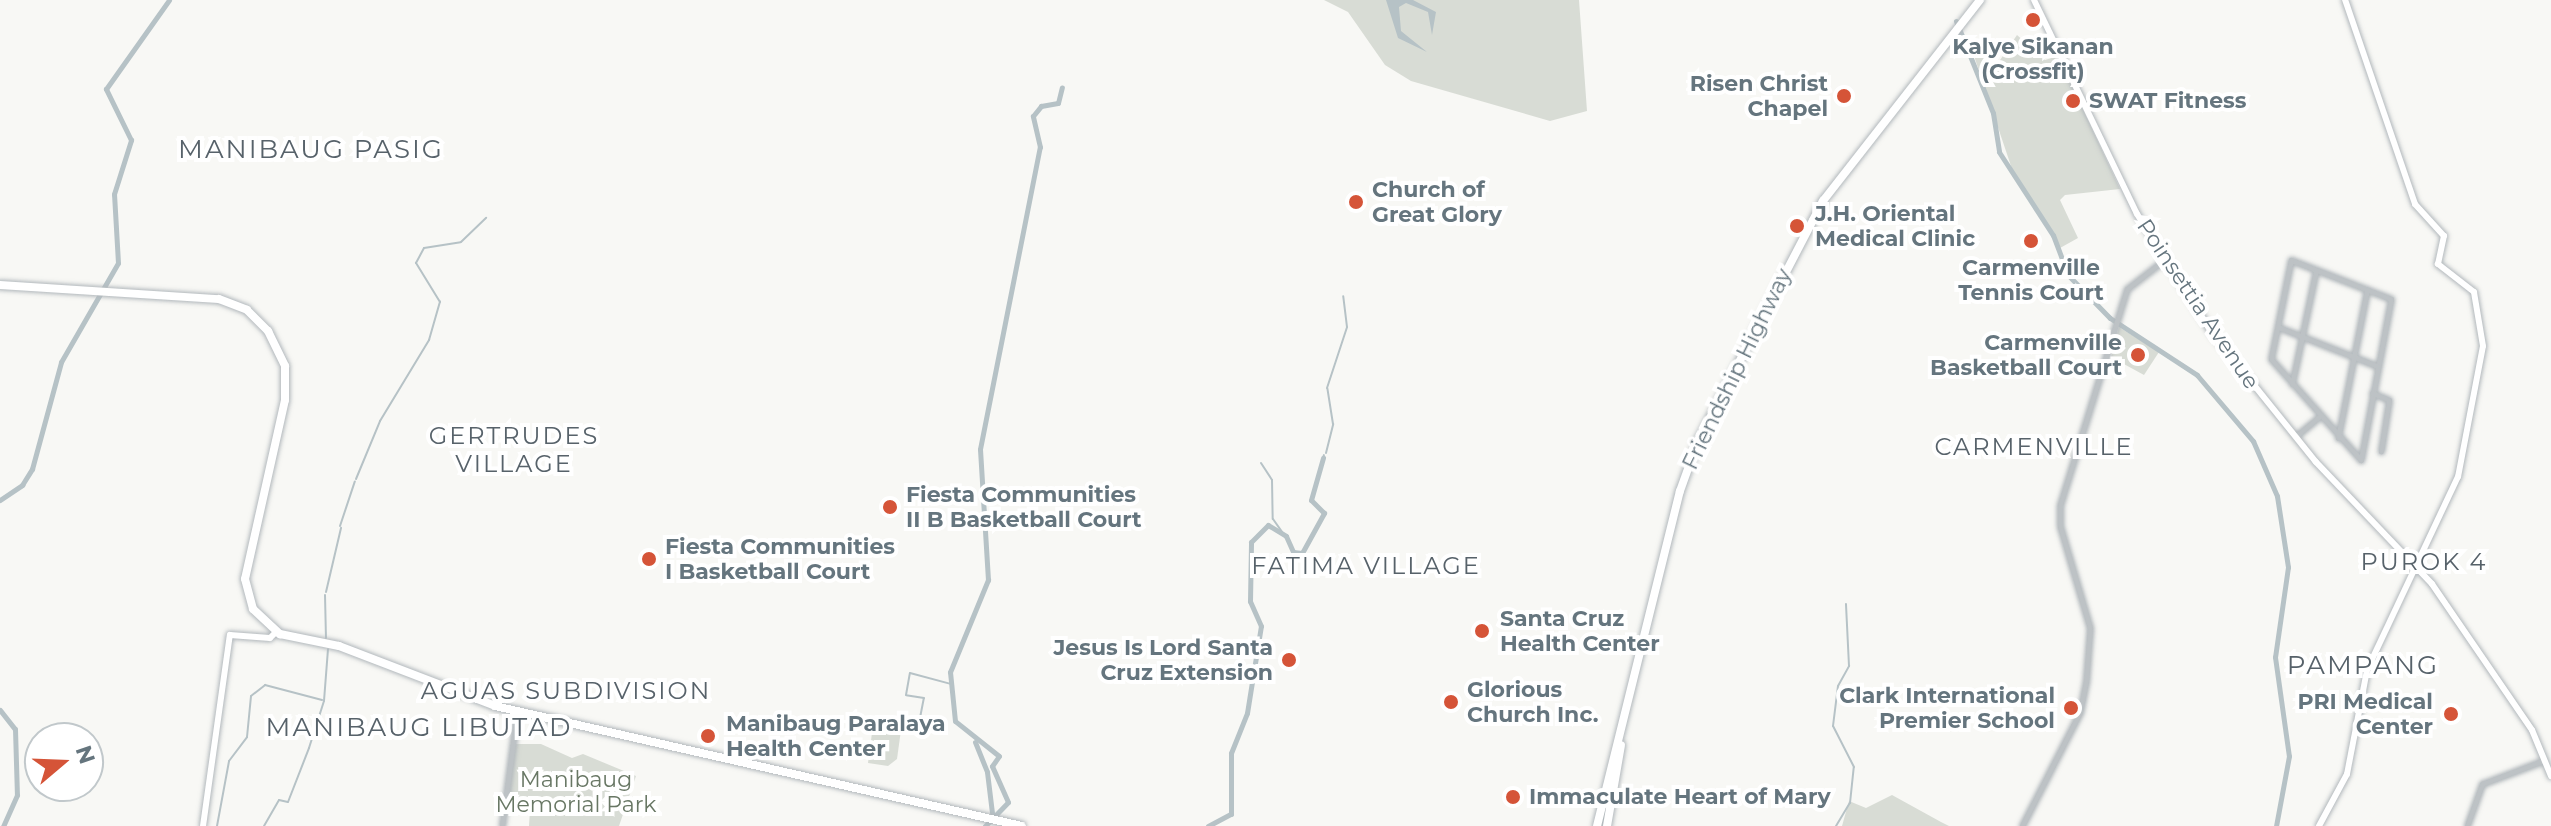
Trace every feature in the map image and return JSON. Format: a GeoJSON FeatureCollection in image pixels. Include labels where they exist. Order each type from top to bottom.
{"type":"FeatureCollection","features":[{"type":"Feature","properties":{"kind":"main road","name":"Friendship Highway"},"geometry":{"type":"LineString","coordinates":[[1602,826],[1680,491],[1698,441],[1823,201],[1980,0]]}},
{"type":"Feature","properties":{"kind":"main road","name":"Poinsettia Avenue"},"geometry":{"type":"LineString","coordinates":[[2034,0],[2164,260],[2231,359],[2296,438],[2419,569],[2532,730],[2551,776]]}},
{"type":"Feature","properties":{"kind":"main road"},"geometry":{"type":"LineString","coordinates":[[2319,826],[2347,774],[2367,670],[2419,569],[2458,477],[2483,346],[2474,292],[2440,266],[2444,236],[2415,204],[2345,0]]}},
{"type":"Feature","properties":{"kind":"main road"},"geometry":{"type":"LineString","coordinates":[[0,285],[219,299],[247,310],[268,331],[285,366],[285,404],[245,579],[253,609],[276,632],[339,646],[517,711],[1022,826]]}},
{"type":"Feature","properties":{"kind":"main road"},"geometry":{"type":"LineString","coordinates":[[203,826],[230,635],[270,638],[276,632]]}},
{"type":"Feature","properties":{"kind":"main road"},"geometry":{"type":"LineString","coordinates":[[1602,826],[1621,745]]}},
{"type":"Feature","properties":{"kind":"street"},"geometry":{"type":"LineString","coordinates":[[2022,826],[2084,696],[2090,628],[2059,517],[2116,322],[2132,281],[2164,260]]}},
{"type":"Feature","properties":{"kind":"street"},"geometry":{"type":"LineString","coordinates":[[2291,260],[2367,290],[2391,299],[2361,460],[2338,440],[2271,359],[2291,260]]}},
{"type":"Feature","properties":{"kind":"street"},"geometry":{"type":"LineString","coordinates":[[2292,384],[2316,270]]}},
{"type":"Feature","properties":{"kind":"street"},"geometry":{"type":"LineString","coordinates":[[2338,440],[2367,290]]}},
{"type":"Feature","properties":{"kind":"street"},"geometry":{"type":"LineString","coordinates":[[2278,327],[2377,366]]}},
{"type":"Feature","properties":{"kind":"street"},"geometry":{"type":"LineString","coordinates":[[2372,393],[2389,400],[2381,451]]}},
{"type":"Feature","properties":{"kind":"street"},"geometry":{"type":"LineString","coordinates":[[2296,438],[2320,418]]}},
{"type":"Feature","properties":{"kind":"street"},"geometry":{"type":"LineString","coordinates":[[502,826],[517,711]]}},
{"type":"Feature","properties":{"kind":"street"},"geometry":{"type":"LineString","coordinates":[[2467,826],[2482,784],[2545,760]]}},
{"type":"Feature","properties":{"kind":"green space"},"geometry":{"type":"Polygon","coordinates":[[[1324,0],[1579,0],[1587,111],[1550,121],[1411,81],[1385,65],[1348,12],[1324,0]]]}},
{"type":"Feature","properties":{"kind":"green space"},"geometry":{"type":"Polygon","coordinates":[[[2017,35],[2045,60],[2058,56],[2120,189],[2065,195],[2060,200],[2078,238],[2060,248],[2012,169],[1971,47],[1996,66],[2017,35]]]}},
{"type":"Feature","properties":{"kind":"green space"},"geometry":{"type":"Polygon","coordinates":[[[2119,327],[2159,352],[2144,375],[2111,357],[2119,327]]]}},
{"type":"Feature","properties":{"kind":"green space"},"geometry":{"type":"Polygon","coordinates":[[[873,725],[901,730],[897,759],[888,766],[868,763],[873,725]]]}},
{"type":"Feature","properties":{"kind":"green space","name":"Manibaug Memorial Park"},"geometry":{"type":"Polygon","coordinates":[[[514,744],[541,744],[572,758],[583,754],[636,776],[619,826],[529,826],[530,810],[507,804],[514,744]]]}},
{"type":"Feature","properties":{"kind":"green space"},"geometry":{"type":"Polygon","coordinates":[[[1892,795],[1949,826],[1842,826],[1849,801],[1866,808],[1892,795]]]}},
{"type":"Feature","properties":{"kind":"shaded area"},"geometry":{"type":"Polygon","coordinates":[[[1386,0],[1413,0],[1436,12],[1432,35],[1428,12],[1406,3],[1399,7],[1401,31],[1427,52],[1398,38],[1386,0]]]}},
{"type":"Feature","properties":{"kind":"waterway"},"geometry":{"type":"LineString","coordinates":[[0,500],[22,485],[32,469],[61,362],[118,263],[114,194],[131,140],[106,89],[169,0]]}},
{"type":"Feature","properties":{"kind":"waterway"},"geometry":{"type":"LineString","coordinates":[[1956,21],[1993,113],[1999,152],[2053,235],[2068,275],[2110,318],[2197,375],[2253,441],[2277,496],[2288,567],[2275,657],[2289,756],[2276,826]]}},
{"type":"Feature","properties":{"kind":"waterway"},"geometry":{"type":"LineString","coordinates":[[985,826],[1008,802],[992,766],[999,756],[955,721],[950,672],[988,580],[980,449],[1040,147],[1033,116],[1041,106],[1058,103],[1062,87]]}},
{"type":"Feature","properties":{"kind":"waterway"},"geometry":{"type":"LineString","coordinates":[[356,479],[380,421],[429,340],[440,302],[416,263],[424,248],[461,242],[486,218]]}},
{"type":"Feature","properties":{"kind":"waterway"},"geometry":{"type":"LineString","coordinates":[[1326,453],[1333,424],[1327,388],[1347,327],[1343,296]]}},
{"type":"Feature","properties":{"kind":"waterway"},"geometry":{"type":"LineString","coordinates":[[1208,826],[1231,814],[1231,753],[1247,713],[1261,626],[1250,601],[1251,542],[1268,525],[1286,536],[1293,552],[1302,553],[1324,513],[1311,500],[1323,458]]}},
{"type":"Feature","properties":{"kind":"waterway"},"geometry":{"type":"LineString","coordinates":[[1261,463],[1272,480],[1273,519],[1282,532]]}},
{"type":"Feature","properties":{"kind":"waterway"},"geometry":{"type":"LineString","coordinates":[[340,526],[355,481]]}},
{"type":"Feature","properties":{"kind":"waterway"},"geometry":{"type":"LineString","coordinates":[[326,592],[341,528]]}},
{"type":"Feature","properties":{"kind":"waterway"},"geometry":{"type":"LineString","coordinates":[[325,595],[326,638]]}},
{"type":"Feature","properties":{"kind":"waterway"},"geometry":{"type":"LineString","coordinates":[[1836,826],[1850,803],[1854,767],[1833,726],[1838,686],[1849,666],[1846,604]]}},
{"type":"Feature","properties":{"kind":"waterway"},"geometry":{"type":"LineString","coordinates":[[264,826],[279,800],[288,802],[309,748],[324,701],[328,649]]}},
{"type":"Feature","properties":{"kind":"waterway"},"geometry":{"type":"LineString","coordinates":[[901,719],[919,723],[924,698],[906,695],[910,673],[951,684]]}},
{"type":"Feature","properties":{"kind":"waterway"},"geometry":{"type":"LineString","coordinates":[[217,826],[229,761],[247,737],[251,696],[265,685],[322,700]]}},
{"type":"Feature","properties":{"kind":"waterway"},"geometry":{"type":"LineString","coordinates":[[0,710],[15,729],[17,795],[3,826]]}},
{"type":"Feature","properties":{"kind":"waterway"},"geometry":{"type":"LineString","coordinates":[[975,742],[987,772],[992,813]]}},
{"type":"Feature","properties":{"kind":"place","name":"Kalye Sikanan (Crossfit)"},"geometry":{"type":"Point","coordinates":[2033,20]}},
{"type":"Feature","properties":{"kind":"place","name":"Risen Christ Chapel"},"geometry":{"type":"Point","coordinates":[1844,96]}},
{"type":"Feature","properties":{"kind":"place","name":"SWAT Fitness"},"geometry":{"type":"Point","coordinates":[2073,101]}},
{"type":"Feature","properties":{"kind":"place","name":"Church of Great Glory"},"geometry":{"type":"Point","coordinates":[1356,202]}},
{"type":"Feature","properties":{"kind":"place","name":"J.H. Oriental Medical Clinic"},"geometry":{"type":"Point","coordinates":[1797,226]}},
{"type":"Feature","properties":{"kind":"place","name":"Carmenville Tennis Court"},"geometry":{"type":"Point","coordinates":[2031,241]}},
{"type":"Feature","properties":{"kind":"place","name":"Carmenville Basketball Court"},"geometry":{"type":"Point","coordinates":[2138,355]}},
{"type":"Feature","properties":{"kind":"place","name":"Fiesta Communities II B Basketball Court"},"geometry":{"type":"Point","coordinates":[890,507]}},
{"type":"Feature","properties":{"kind":"place","name":"Fiesta Communities I Basketball Court"},"geometry":{"type":"Point","coordinates":[649,559]}},
{"type":"Feature","properties":{"kind":"place","name":"Santa Cruz Health Center"},"geometry":{"type":"Point","coordinates":[1482,631]}},
{"type":"Feature","properties":{"kind":"place","name":"Jesus Is Lord Santa Cruz Extension"},"geometry":{"type":"Point","coordinates":[1289,660]}},
{"type":"Feature","properties":{"kind":"place","name":"Glorious Church Inc."},"geometry":{"type":"Point","coordinates":[1451,702]}},
{"type":"Feature","properties":{"kind":"place","name":"Clark International Premier School"},"geometry":{"type":"Point","coordinates":[2071,708]}},
{"type":"Feature","properties":{"kind":"place","name":"PRI Medical Center"},"geometry":{"type":"Point","coordinates":[2451,714]}},
{"type":"Feature","properties":{"kind":"place","name":"Manibaug Paralaya Health Center"},"geometry":{"type":"Point","coordinates":[708,736]}},
{"type":"Feature","properties":{"kind":"place","name":"Immaculate Heart of Mary"},"geometry":{"type":"Point","coordinates":[1513,797]}},
{"type":"Feature","properties":{"kind":"district","name":"MANIBAUG PASIG"},"geometry":{"type":"Point","coordinates":[311,150]}},
{"type":"Feature","properties":{"kind":"district","name":"CARMENVILLE"},"geometry":{"type":"Point","coordinates":[2034,447]}},
{"type":"Feature","properties":{"kind":"district","name":"GERTRUDES VILLAGE"},"geometry":{"type":"Point","coordinates":[514,450]}},
{"type":"Feature","properties":{"kind":"district","name":"PUROK 4"},"geometry":{"type":"Point","coordinates":[2424,562]}},
{"type":"Feature","properties":{"kind":"district","name":"FATIMA VILLAGE"},"geometry":{"type":"Point","coordinates":[1366,566]}},
{"type":"Feature","properties":{"kind":"district","name":"PAMPANG"},"geometry":{"type":"Point","coordinates":[2363,666]}},
{"type":"Feature","properties":{"kind":"district","name":"AGUAS SUBDIVISION"},"geometry":{"type":"Point","coordinates":[566,691]}},
{"type":"Feature","properties":{"kind":"district","name":"MANIBAUG LIBUTAD"},"geometry":{"type":"Point","coordinates":[419,728]}}]}
